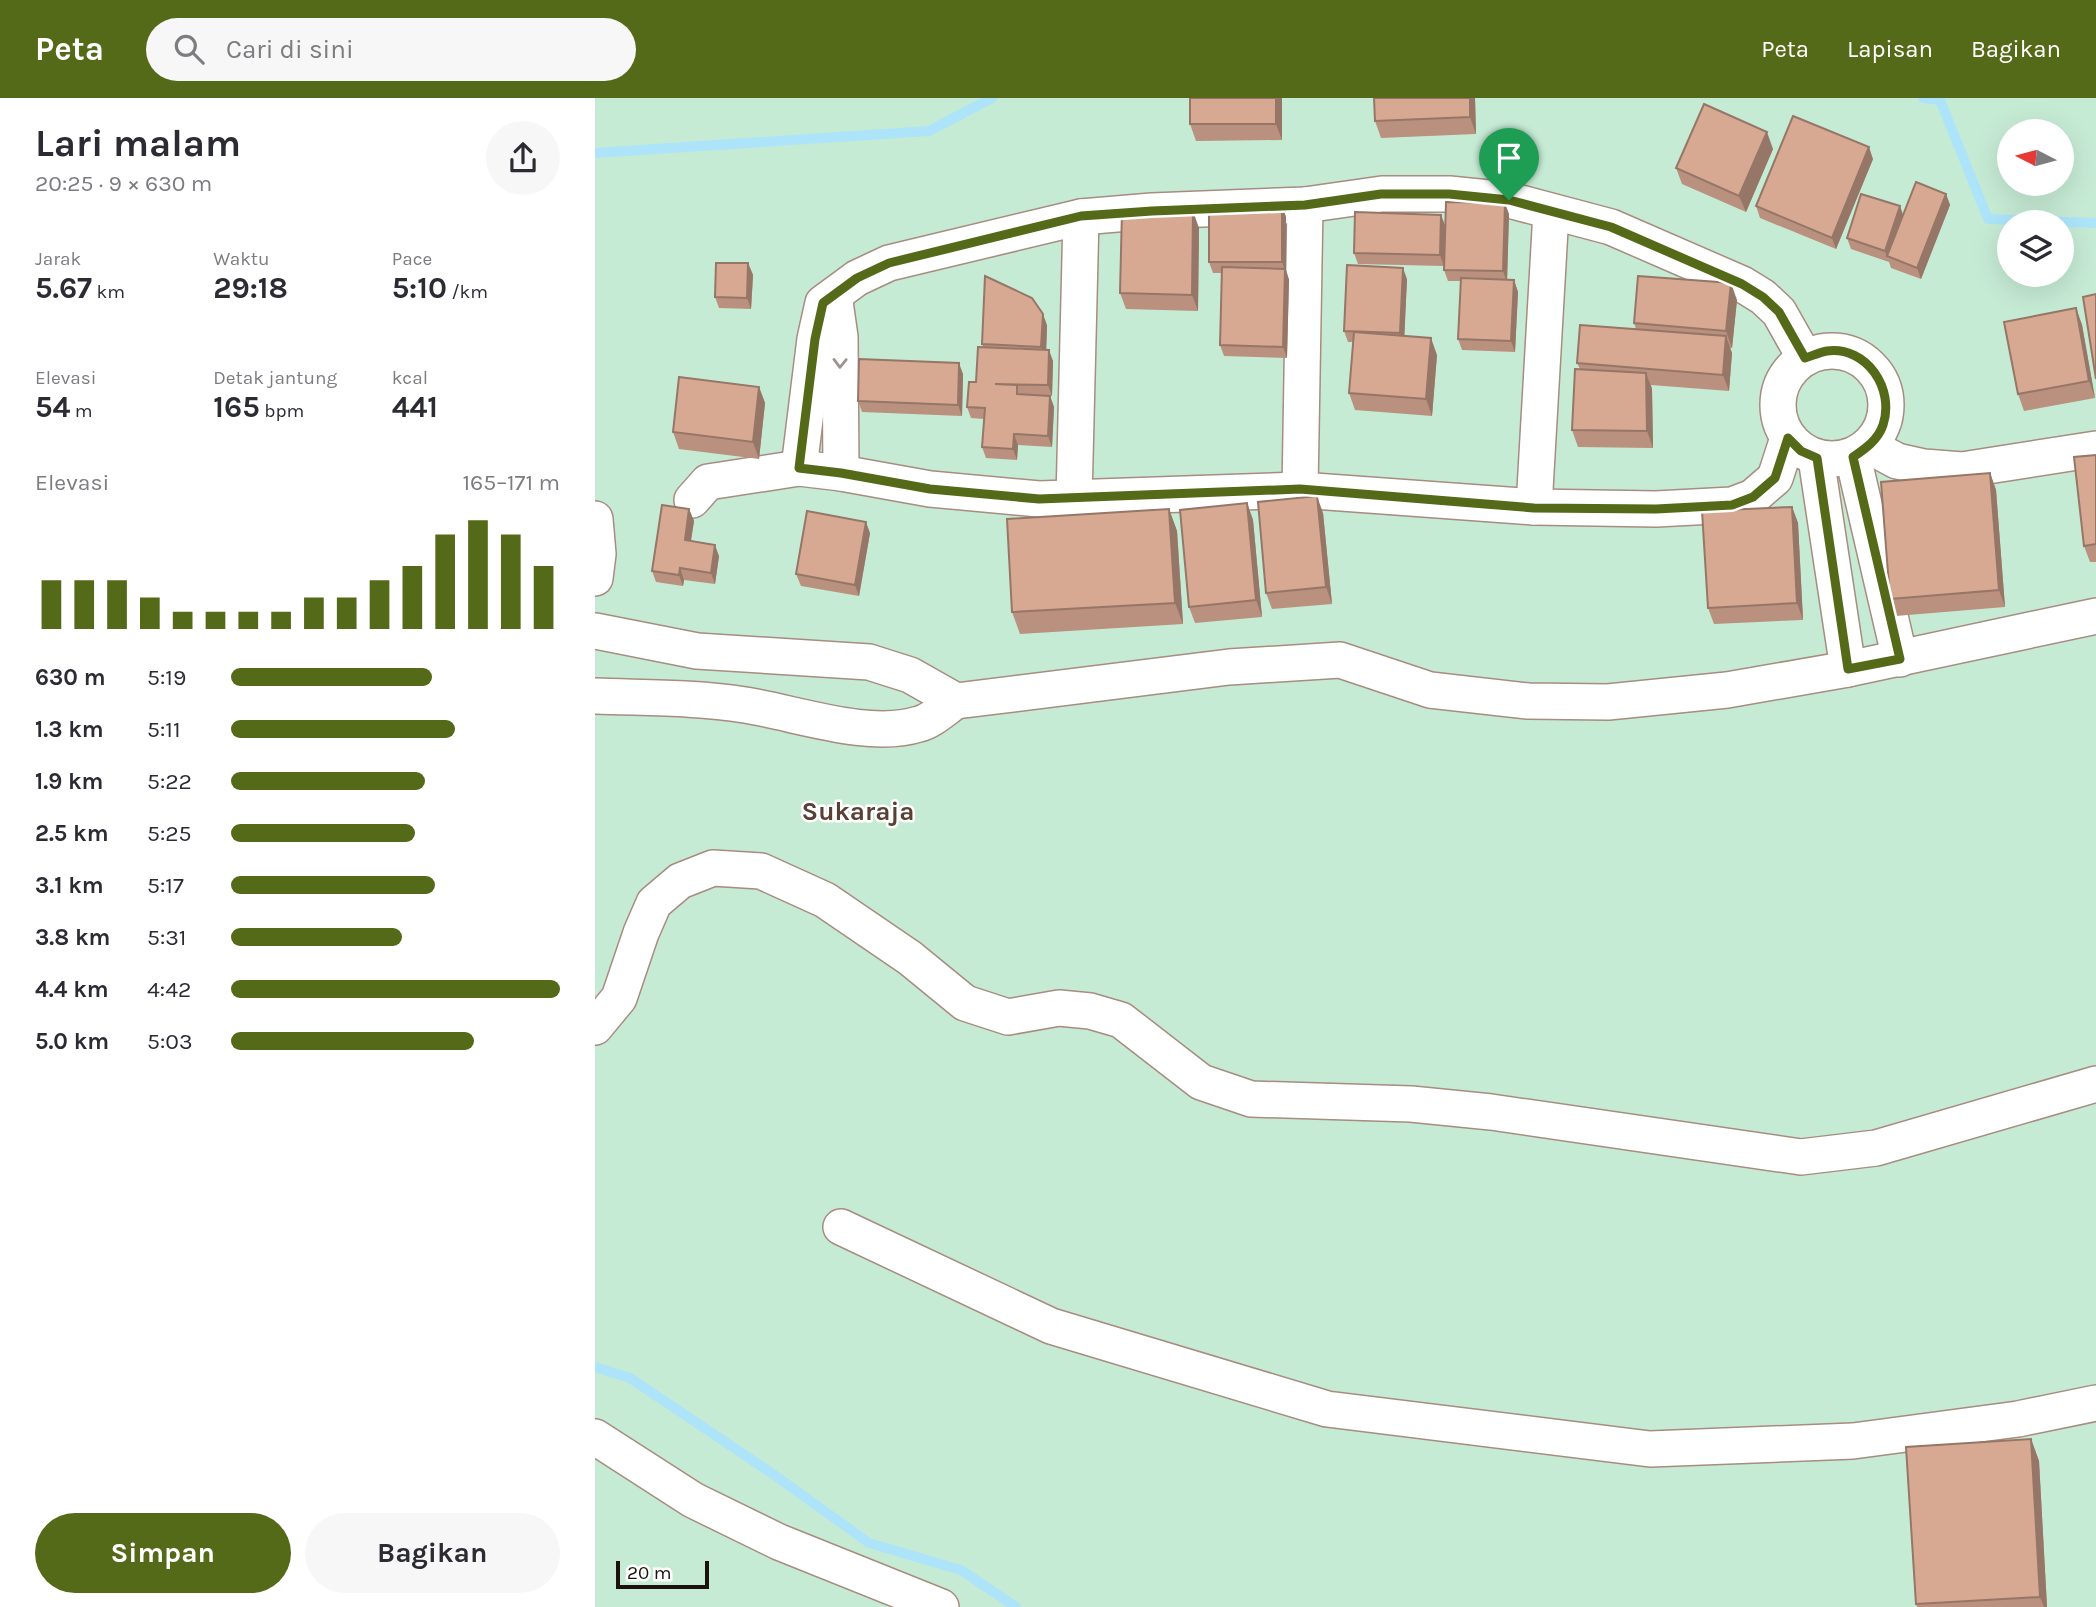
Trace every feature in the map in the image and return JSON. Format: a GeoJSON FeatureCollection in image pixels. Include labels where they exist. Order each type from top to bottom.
{"type":"FeatureCollection","features":[{"type":"Feature","properties":{"kind":"street"},"geometry":{"type":"LineString","coordinates":[[799,468],[816,329],[823,303],[857,278],[889,263],[1081,216],[1305,205],[1381,194],[1449,194],[1509,200],[1611,227],[1742,284],[1763,297],[1779,312],[1805,358]]}},
{"type":"Feature","properties":{"kind":"street"},"geometry":{"type":"LineString","coordinates":[[1300,489],[1305,205]]}},
{"type":"Feature","properties":{"kind":"street"},"geometry":{"type":"LineString","coordinates":[[1534,508],[1552,212]]}},
{"type":"Feature","properties":{"kind":"street"},"geometry":{"type":"LineString","coordinates":[[1074,499],[1081,216]]}},
{"type":"Feature","properties":{"kind":"street"},"geometry":{"type":"LineString","coordinates":[[829,299],[835,302],[840,337],[841,473]]}},
{"type":"Feature","properties":{"kind":"street"},"geometry":{"type":"LineString","coordinates":[[1861,452],[1882,428],[1887,405],[1882,383],[1869,365],[1849,353],[1827,351],[1805,358],[1788,373],[1779,394],[1779,417],[1788,438],[1801,451],[1817,458],[1861,452],[1924,467],[1962,470],[2096,449]]}},
{"type":"Feature","properties":{"kind":"street"},"geometry":{"type":"LineString","coordinates":[[692,500],[708,482],[799,468],[930,489],[1039,499],[1300,489],[1534,508],[1656,509],[1732,505],[1753,497],[1775,478],[1788,438]]}},
{"type":"Feature","properties":{"kind":"street"},"geometry":{"type":"LineString","coordinates":[[1861,452],[1900,659]]}},
{"type":"Feature","properties":{"kind":"street"},"geometry":{"type":"LineString","coordinates":[[1817,458],[1848,669]]}},
{"type":"Feature","properties":{"kind":"street"},"geometry":{"type":"LineString","coordinates":[[595,519],[598,554],[595,578]]}},
{"type":"Feature","properties":{"kind":"street"},"geometry":{"type":"LineString","coordinates":[[595,696],[744,704],[859,727],[888,729],[921,724],[955,701],[1229,667],[1340,660],[1430,690],[1528,701],[1608,702],[1727,690],[1848,669],[2096,616]]}},
{"type":"Feature","properties":{"kind":"street"},"geometry":{"type":"LineString","coordinates":[[595,631],[697,651],[869,662],[910,675],[955,701]]}},
{"type":"Feature","properties":{"kind":"street"},"geometry":{"type":"LineString","coordinates":[[595,1027],[619,998],[654,903],[681,881],[713,868],[761,871],[825,900],[911,958],[965,1003],[1008,1017],[1059,1008],[1121,1020],[1201,1082],[1251,1099],[1411,1104],[1491,1112],[1801,1157],[1877,1149],[2096,1084]]}},
{"type":"Feature","properties":{"kind":"street"},"geometry":{"type":"LineString","coordinates":[[841,1227],[1051,1326],[1327,1409],[1650,1449],[1853,1441],[2018,1419],[2096,1403]]}},
{"type":"Feature","properties":{"kind":"street"},"geometry":{"type":"LineString","coordinates":[[595,1437],[693,1500],[779,1542],[941,1607]]}},
{"type":"Feature","properties":{"kind":"green space"},"geometry":{"type":"Polygon","coordinates":[[[595,98],[2096,98],[2096,1607],[595,1607],[595,98]]]}},
{"type":"Feature","properties":{"kind":"building"},"geometry":{"type":"Polygon","coordinates":[[[1190,98],[1276,98],[1276,124],[1190,124],[1190,98]]]}},
{"type":"Feature","properties":{"kind":"building"},"geometry":{"type":"Polygon","coordinates":[[[1374,98],[1470,98],[1470,117],[1375,121],[1374,98]]]}},
{"type":"Feature","properties":{"kind":"building"},"geometry":{"type":"Polygon","coordinates":[[[1704,104],[1767,132],[1739,196],[1676,168],[1704,104]]]}},
{"type":"Feature","properties":{"kind":"building"},"geometry":{"type":"Polygon","coordinates":[[[1793,116],[1869,147],[1832,238],[1756,206],[1793,116]]]}},
{"type":"Feature","properties":{"kind":"building"},"geometry":{"type":"Polygon","coordinates":[[[1916,182],[1946,194],[1917,268],[1887,256],[1916,182]]]}},
{"type":"Feature","properties":{"kind":"building"},"geometry":{"type":"Polygon","coordinates":[[[1861,194],[1900,206],[1885,251],[1847,238],[1861,194]]]}},
{"type":"Feature","properties":{"kind":"building"},"geometry":{"type":"Polygon","coordinates":[[[1446,202],[1505,203],[1503,271],[1444,270],[1446,202]]]}},
{"type":"Feature","properties":{"kind":"building"},"geometry":{"type":"Polygon","coordinates":[[[1209,206],[1282,206],[1282,262],[1209,262],[1209,206]]]}},
{"type":"Feature","properties":{"kind":"building"},"geometry":{"type":"Polygon","coordinates":[[[1122,210],[1193,211],[1192,295],[1120,293],[1122,210]]]}},
{"type":"Feature","properties":{"kind":"building"},"geometry":{"type":"Polygon","coordinates":[[[1355,212],[1441,215],[1440,255],[1354,253],[1355,212]]]}},
{"type":"Feature","properties":{"kind":"building"},"geometry":{"type":"Polygon","coordinates":[[[716,263],[748,263],[747,298],[715,297],[716,263]]]}},
{"type":"Feature","properties":{"kind":"building"},"geometry":{"type":"Polygon","coordinates":[[[1347,265],[1403,268],[1400,333],[1344,331],[1347,265]]]}},
{"type":"Feature","properties":{"kind":"building"},"geometry":{"type":"Polygon","coordinates":[[[1222,267],[1285,269],[1283,347],[1220,345],[1222,267]]]}},
{"type":"Feature","properties":{"kind":"building"},"geometry":{"type":"Polygon","coordinates":[[[985,276],[1032,298],[1043,314],[1041,347],[982,344],[985,276]]]}},
{"type":"Feature","properties":{"kind":"building"},"geometry":{"type":"Polygon","coordinates":[[[1638,276],[1731,283],[1726,331],[1634,323],[1638,276]]]}},
{"type":"Feature","properties":{"kind":"building"},"geometry":{"type":"Polygon","coordinates":[[[1461,278],[1514,280],[1511,341],[1458,339],[1461,278]]]}},
{"type":"Feature","properties":{"kind":"building"},"geometry":{"type":"Polygon","coordinates":[[[2096,294],[2096,379],[2083,297],[2096,294]]]}},
{"type":"Feature","properties":{"kind":"building"},"geometry":{"type":"Polygon","coordinates":[[[2076,308],[2089,381],[2018,394],[2004,322],[2076,308]]]}},
{"type":"Feature","properties":{"kind":"building"},"geometry":{"type":"Polygon","coordinates":[[[1580,325],[1726,336],[1723,375],[1577,363],[1580,325]]]}},
{"type":"Feature","properties":{"kind":"building"},"geometry":{"type":"Polygon","coordinates":[[[1354,332],[1431,338],[1426,399],[1349,393],[1354,332]]]}},
{"type":"Feature","properties":{"kind":"building"},"geometry":{"type":"Polygon","coordinates":[[[978,347],[1049,350],[1048,385],[995,384],[1017,385],[1017,394],[1050,396],[1048,436],[1014,434],[1013,449],[982,447],[985,408],[967,407],[969,382],[976,382],[978,347]]]}},
{"type":"Feature","properties":{"kind":"building"},"geometry":{"type":"Polygon","coordinates":[[[859,359],[959,363],[958,405],[858,401],[859,359]]]}},
{"type":"Feature","properties":{"kind":"building"},"geometry":{"type":"Polygon","coordinates":[[[1575,369],[1646,373],[1647,431],[1572,430],[1575,369]]]}},
{"type":"Feature","properties":{"kind":"building"},"geometry":{"type":"Polygon","coordinates":[[[679,377],[759,387],[753,442],[673,432],[679,377]]]}},
{"type":"Feature","properties":{"kind":"building"},"geometry":{"type":"Polygon","coordinates":[[[2096,455],[2096,544],[2084,546],[2074,457],[2096,455]]]}},
{"type":"Feature","properties":{"kind":"building"},"geometry":{"type":"Polygon","coordinates":[[[1990,473],[1999,590],[1890,599],[1881,482],[1990,473]]]}},
{"type":"Feature","properties":{"kind":"building"},"geometry":{"type":"Polygon","coordinates":[[[1317,496],[1326,587],[1266,593],[1258,502],[1317,496]]]}},
{"type":"Feature","properties":{"kind":"building"},"geometry":{"type":"Polygon","coordinates":[[[1247,503],[1256,600],[1189,607],[1180,510],[1247,503]]]}},
{"type":"Feature","properties":{"kind":"building"},"geometry":{"type":"Polygon","coordinates":[[[662,505],[689,509],[685,540],[715,545],[711,573],[680,568],[679,575],[652,571],[662,505]]]}},
{"type":"Feature","properties":{"kind":"building"},"geometry":{"type":"Polygon","coordinates":[[[1792,507],[1797,603],[1708,608],[1702,511],[1792,507]]]}},
{"type":"Feature","properties":{"kind":"building"},"geometry":{"type":"Polygon","coordinates":[[[1169,509],[1175,603],[1012,612],[1007,519],[1169,509]]]}},
{"type":"Feature","properties":{"kind":"building"},"geometry":{"type":"Polygon","coordinates":[[[807,511],[866,522],[855,585],[796,574],[807,511]]]}},
{"type":"Feature","properties":{"kind":"building"},"geometry":{"type":"Polygon","coordinates":[[[2031,1439],[2040,1597],[1916,1604],[1906,1447],[2031,1439]]]}},
{"type":"Feature","properties":{"kind":"waterway"},"geometry":{"type":"LineString","coordinates":[[595,153],[929,131],[992,98]]}},
{"type":"Feature","properties":{"kind":"waterway"},"geometry":{"type":"LineString","coordinates":[[1923,98],[1940,100],[1988,219],[2096,223]]}},
{"type":"Feature","properties":{"kind":"waterway"},"geometry":{"type":"LineString","coordinates":[[595,1367],[630,1378],[770,1472],[869,1543],[961,1570],[1016,1607]]}},
{"type":"Feature","properties":{"kind":"district","name":"Sukaraja"},"geometry":{"type":"Point","coordinates":[858,811]}},
{"type":"Feature","properties":{"kind":"route"},"geometry":{"type":"LineString","coordinates":[[1381,194],[1449,194],[1509,200],[1611,227],[1716,272],[1763,297],[1779,312],[1805,358],[1827,351],[1849,353],[1869,365],[1882,383],[1887,405],[1882,428],[1869,446],[1853,457],[1900,659],[1848,669],[1817,458],[1801,451],[1788,438],[1775,478],[1753,497],[1732,505],[1656,509],[1534,508],[1300,489],[1039,499],[930,489],[799,468],[815,339],[823,303],[857,278],[889,263],[1081,216],[1305,205],[1381,194]]}}]}
